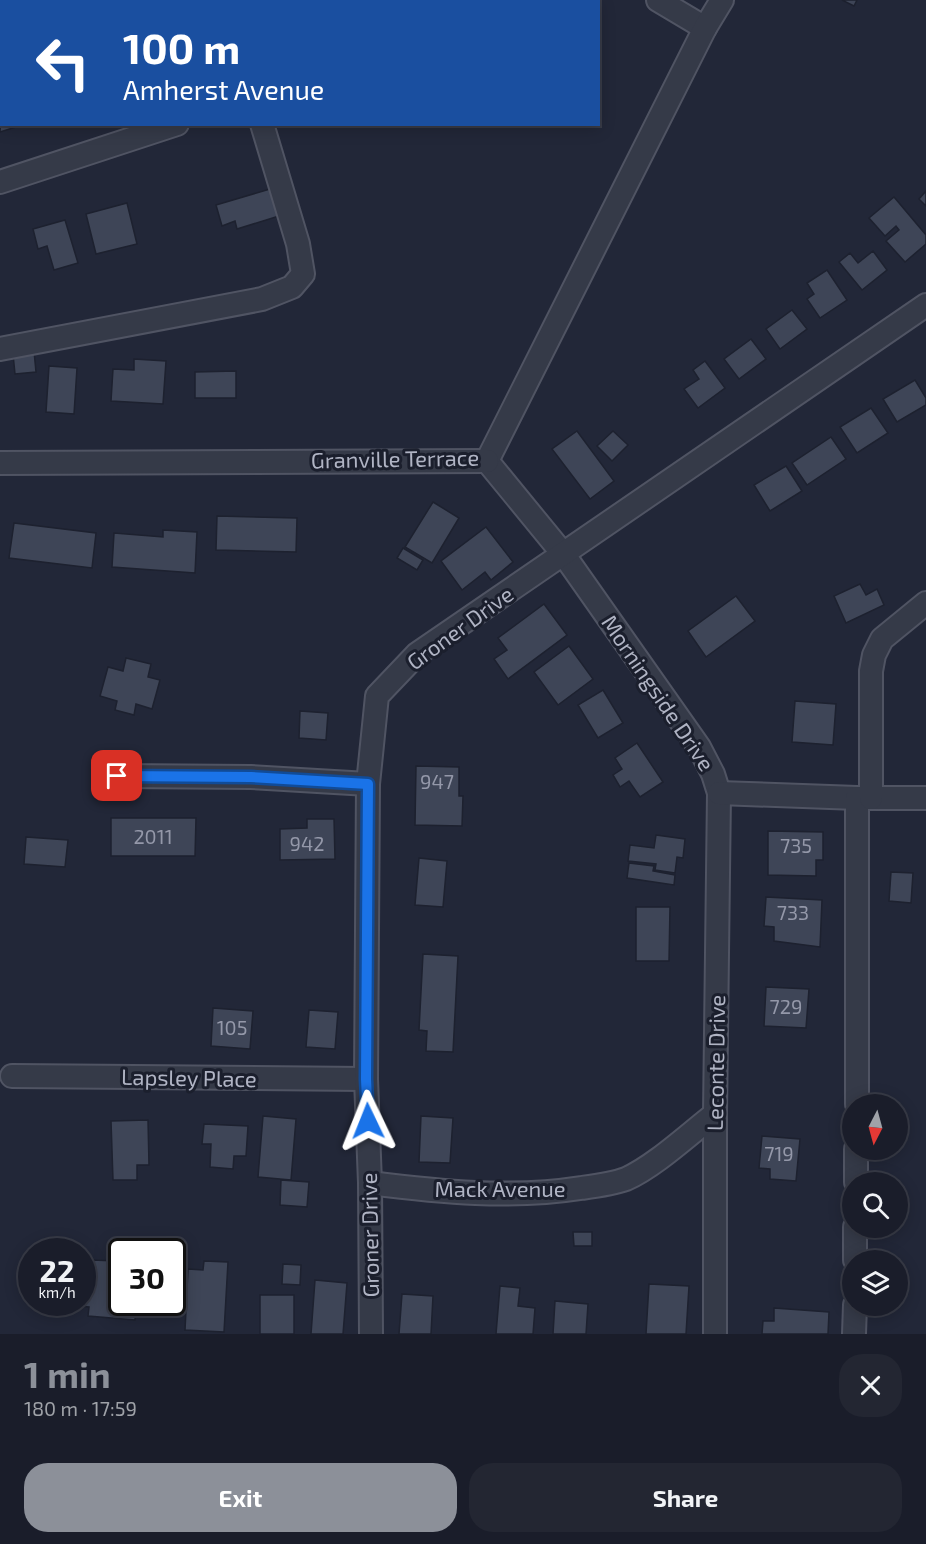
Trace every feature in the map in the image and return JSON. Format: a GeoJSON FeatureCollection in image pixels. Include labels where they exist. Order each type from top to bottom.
{"type":"FeatureCollection","features":[{"type":"Feature","properties":{"kind":"street"},"geometry":{"type":"LineString","coordinates":[[658,0],[705,28]]}},
{"type":"Feature","properties":{"kind":"street","name":"Granville Terrace"},"geometry":{"type":"LineString","coordinates":[[0,463],[487,461],[705,28],[722,0]]}},
{"type":"Feature","properties":{"kind":"street"},"geometry":{"type":"LineString","coordinates":[[0,182],[171,126]]}},
{"type":"Feature","properties":{"kind":"street"},"geometry":{"type":"LineString","coordinates":[[0,349],[262,298],[292,287],[303,274],[298,244],[263,126]]}},
{"type":"Feature","properties":{"kind":"street","name":"Groner Drive"},"geometry":{"type":"LineString","coordinates":[[371,1334],[370,1183],[366,1079],[368,784],[377,696],[417,654],[926,305]]}},
{"type":"Feature","properties":{"kind":"street","name":"Morningside Drive"},"geometry":{"type":"LineString","coordinates":[[487,461],[564,555],[699,747],[713,774],[718,793],[926,798]]}},
{"type":"Feature","properties":{"kind":"street"},"geometry":{"type":"LineString","coordinates":[[857,1094],[864,798],[871,671],[874,655],[882,639],[926,603]]}},
{"type":"Feature","properties":{"kind":"street"},"geometry":{"type":"LineString","coordinates":[[117,776],[251,777],[368,784]]}},
{"type":"Feature","properties":{"kind":"street","name":"Leconte Drive"},"geometry":{"type":"LineString","coordinates":[[715,1334],[718,793]]}},
{"type":"Feature","properties":{"kind":"street","name":"Lapsley Place"},"geometry":{"type":"LineString","coordinates":[[12,1076],[366,1079]]}},
{"type":"Feature","properties":{"kind":"street","name":"Mack Avenue"},"geometry":{"type":"LineString","coordinates":[[370,1183],[429,1191],[482,1194],[530,1194],[603,1185],[625,1179],[644,1169],[715,1114]]}},
{"type":"Feature","properties":{"kind":"street"},"geometry":{"type":"LineString","coordinates":[[854,1334],[855,1316]]}},
{"type":"Feature","properties":{"kind":"building"},"geometry":{"type":"Polygon","coordinates":[[[842,0],[857,0],[854,6],[842,0]]]}},
{"type":"Feature","properties":{"kind":"building"},"geometry":{"type":"Polygon","coordinates":[[[0,126],[19,126],[0,132],[0,126]]]}},
{"type":"Feature","properties":{"kind":"building"},"geometry":{"type":"Polygon","coordinates":[[[270,189],[279,216],[237,229],[235,221],[222,226],[216,205],[270,189]]]}},
{"type":"Feature","properties":{"kind":"building"},"geometry":{"type":"Polygon","coordinates":[[[926,191],[926,206],[919,199],[926,191]]]}},
{"type":"Feature","properties":{"kind":"building"},"geometry":{"type":"Polygon","coordinates":[[[894,197],[926,235],[926,244],[905,262],[886,241],[899,230],[896,226],[885,236],[869,218],[894,197]]]}},
{"type":"Feature","properties":{"kind":"building"},"geometry":{"type":"Polygon","coordinates":[[[127,203],[137,244],[96,254],[86,214],[127,203]]]}},
{"type":"Feature","properties":{"kind":"building"},"geometry":{"type":"Polygon","coordinates":[[[65,220],[78,263],[54,270],[47,246],[38,249],[33,229],[65,220]]]}},
{"type":"Feature","properties":{"kind":"building"},"geometry":{"type":"Polygon","coordinates":[[[873,251],[887,270],[862,290],[839,262],[850,253],[858,263],[873,251]]]}},
{"type":"Feature","properties":{"kind":"building"},"geometry":{"type":"Polygon","coordinates":[[[827,270],[847,300],[820,318],[807,299],[814,294],[807,283],[827,270]]]}},
{"type":"Feature","properties":{"kind":"building"},"geometry":{"type":"Polygon","coordinates":[[[792,310],[807,329],[780,349],[766,329],[792,310]]]}},
{"type":"Feature","properties":{"kind":"building"},"geometry":{"type":"Polygon","coordinates":[[[751,339],[766,359],[739,379],[724,359],[751,339]]]}},
{"type":"Feature","properties":{"kind":"building"},"geometry":{"type":"Polygon","coordinates":[[[34,351],[36,372],[15,374],[13,354],[34,351]]]}},
{"type":"Feature","properties":{"kind":"building"},"geometry":{"type":"Polygon","coordinates":[[[134,359],[166,361],[163,404],[111,401],[113,369],[134,370],[134,359]]]}},
{"type":"Feature","properties":{"kind":"building"},"geometry":{"type":"Polygon","coordinates":[[[705,361],[725,388],[698,408],[684,389],[699,379],[693,370],[705,361]]]}},
{"type":"Feature","properties":{"kind":"building"},"geometry":{"type":"Polygon","coordinates":[[[49,366],[77,368],[74,414],[46,412],[49,366]]]}},
{"type":"Feature","properties":{"kind":"building"},"geometry":{"type":"Polygon","coordinates":[[[236,371],[236,398],[195,398],[195,372],[236,371]]]}},
{"type":"Feature","properties":{"kind":"building"},"geometry":{"type":"Polygon","coordinates":[[[915,380],[926,398],[926,405],[897,422],[883,399],[915,380]]]}},
{"type":"Feature","properties":{"kind":"building"},"geometry":{"type":"Polygon","coordinates":[[[871,408],[888,433],[857,453],[840,427],[871,408]]]}},
{"type":"Feature","properties":{"kind":"building"},"geometry":{"type":"Polygon","coordinates":[[[577,431],[614,481],[590,499],[552,449],[577,431]]]}},
{"type":"Feature","properties":{"kind":"building"},"geometry":{"type":"Polygon","coordinates":[[[613,431],[628,445],[612,461],[597,446],[613,431]]]}},
{"type":"Feature","properties":{"kind":"building"},"geometry":{"type":"Polygon","coordinates":[[[831,437],[846,459],[807,485],[792,463],[831,437]]]}},
{"type":"Feature","properties":{"kind":"building"},"geometry":{"type":"Polygon","coordinates":[[[786,466],[802,491],[770,511],[754,485],[786,466]]]}},
{"type":"Feature","properties":{"kind":"building"},"geometry":{"type":"Polygon","coordinates":[[[433,502],[459,518],[432,563],[405,547],[433,502]]]}},
{"type":"Feature","properties":{"kind":"building"},"geometry":{"type":"Polygon","coordinates":[[[217,516],[297,518],[296,552],[216,550],[217,516]]]}},
{"type":"Feature","properties":{"kind":"building"},"geometry":{"type":"Polygon","coordinates":[[[14,523],[96,533],[92,568],[9,558],[14,523]]]}},
{"type":"Feature","properties":{"kind":"building"},"geometry":{"type":"Polygon","coordinates":[[[486,527],[513,562],[491,580],[485,572],[462,590],[441,561],[486,527]]]}},
{"type":"Feature","properties":{"kind":"building"},"geometry":{"type":"Polygon","coordinates":[[[163,530],[197,532],[195,573],[112,567],[114,533],[163,537],[163,530]]]}},
{"type":"Feature","properties":{"kind":"building"},"geometry":{"type":"Polygon","coordinates":[[[403,548],[423,560],[417,570],[397,558],[403,548]]]}},
{"type":"Feature","properties":{"kind":"building"},"geometry":{"type":"Polygon","coordinates":[[[860,584],[866,595],[877,589],[884,605],[846,623],[834,596],[860,584]]]}},
{"type":"Feature","properties":{"kind":"building"},"geometry":{"type":"Polygon","coordinates":[[[736,596],[755,621],[706,657],[688,631],[736,596]]]}},
{"type":"Feature","properties":{"kind":"building"},"geometry":{"type":"Polygon","coordinates":[[[544,604],[567,635],[508,679],[494,659],[507,650],[498,638],[544,604]]]}},
{"type":"Feature","properties":{"kind":"building"},"geometry":{"type":"Polygon","coordinates":[[[569,646],[593,679],[558,705],[534,672],[569,646]]]}},
{"type":"Feature","properties":{"kind":"building"},"geometry":{"type":"Polygon","coordinates":[[[126,658],[151,664],[148,677],[160,680],[152,709],[136,704],[134,715],[115,710],[117,701],[100,696],[108,667],[123,671],[126,658]]]}},
{"type":"Feature","properties":{"kind":"building"},"geometry":{"type":"Polygon","coordinates":[[[603,690],[623,723],[598,738],[578,705],[603,690]]]}},
{"type":"Feature","properties":{"kind":"building"},"geometry":{"type":"Polygon","coordinates":[[[795,701],[836,704],[833,745],[792,742],[795,701]]]}},
{"type":"Feature","properties":{"kind":"building"},"geometry":{"type":"Polygon","coordinates":[[[300,711],[328,713],[326,740],[299,738],[300,711]]]}},
{"type":"Feature","properties":{"kind":"building"},"geometry":{"type":"Polygon","coordinates":[[[637,743],[663,782],[640,797],[629,781],[620,787],[613,775],[622,769],[615,758],[637,743]]]}},
{"type":"Feature","properties":{"kind":"building"},"geometry":{"type":"Polygon","coordinates":[[[416,766],[459,767],[459,796],[463,796],[462,826],[415,825],[416,766]]]}},
{"type":"Feature","properties":{"kind":"building"},"geometry":{"type":"Polygon","coordinates":[[[111,818],[196,818],[195,856],[111,856],[111,818]]]}},
{"type":"Feature","properties":{"kind":"building"},"geometry":{"type":"Polygon","coordinates":[[[307,819],[334,819],[335,859],[280,860],[280,829],[307,828],[307,819]]]}},
{"type":"Feature","properties":{"kind":"building"},"geometry":{"type":"Polygon","coordinates":[[[768,831],[823,832],[823,860],[816,860],[816,876],[768,875],[768,831]]]}},
{"type":"Feature","properties":{"kind":"building"},"geometry":{"type":"Polygon","coordinates":[[[656,835],[685,839],[683,858],[677,857],[675,873],[655,870],[656,864],[628,861],[630,845],[654,848],[656,835]]]}},
{"type":"Feature","properties":{"kind":"building"},"geometry":{"type":"Polygon","coordinates":[[[26,837],[68,840],[65,867],[24,864],[26,837]]]}},
{"type":"Feature","properties":{"kind":"building"},"geometry":{"type":"Polygon","coordinates":[[[419,858],[447,861],[443,907],[415,905],[419,858]]]}},
{"type":"Feature","properties":{"kind":"building"},"geometry":{"type":"Polygon","coordinates":[[[629,863],[654,866],[653,871],[675,875],[674,885],[627,878],[629,863]]]}},
{"type":"Feature","properties":{"kind":"building"},"geometry":{"type":"Polygon","coordinates":[[[891,872],[913,873],[911,903],[889,901],[891,872]]]}},
{"type":"Feature","properties":{"kind":"building"},"geometry":{"type":"Polygon","coordinates":[[[766,897],[822,900],[820,947],[774,941],[774,927],[764,926],[766,897]]]}},
{"type":"Feature","properties":{"kind":"building"},"geometry":{"type":"Polygon","coordinates":[[[636,907],[670,907],[669,961],[636,961],[636,907]]]}},
{"type":"Feature","properties":{"kind":"building"},"geometry":{"type":"Polygon","coordinates":[[[423,954],[458,956],[453,1052],[426,1051],[427,1031],[419,1030],[423,954]]]}},
{"type":"Feature","properties":{"kind":"building"},"geometry":{"type":"Polygon","coordinates":[[[766,987],[809,989],[806,1028],[764,1026],[766,987]]]}},
{"type":"Feature","properties":{"kind":"building"},"geometry":{"type":"Polygon","coordinates":[[[213,1008],[253,1011],[250,1049],[211,1046],[213,1008]]]}},
{"type":"Feature","properties":{"kind":"building"},"geometry":{"type":"Polygon","coordinates":[[[309,1010],[338,1012],[335,1049],[306,1047],[309,1010]]]}},
{"type":"Feature","properties":{"kind":"building"},"geometry":{"type":"Polygon","coordinates":[[[263,1116],[296,1119],[291,1180],[258,1177],[263,1116]]]}},
{"type":"Feature","properties":{"kind":"building"},"geometry":{"type":"Polygon","coordinates":[[[421,1116],[453,1118],[450,1163],[419,1162],[421,1116]]]}},
{"type":"Feature","properties":{"kind":"building"},"geometry":{"type":"Polygon","coordinates":[[[148,1120],[149,1165],[137,1165],[137,1180],[113,1180],[111,1121],[148,1120]]]}},
{"type":"Feature","properties":{"kind":"building"},"geometry":{"type":"Polygon","coordinates":[[[204,1124],[248,1126],[246,1156],[234,1156],[233,1169],[210,1167],[211,1144],[202,1144],[204,1124]]]}},
{"type":"Feature","properties":{"kind":"building"},"geometry":{"type":"Polygon","coordinates":[[[762,1136],[800,1139],[796,1181],[770,1179],[770,1169],[759,1168],[762,1136]]]}},
{"type":"Feature","properties":{"kind":"building"},"geometry":{"type":"Polygon","coordinates":[[[281,1180],[309,1182],[307,1207],[280,1205],[281,1180]]]}},
{"type":"Feature","properties":{"kind":"building"},"geometry":{"type":"Polygon","coordinates":[[[573,1232],[592,1232],[592,1246],[574,1246],[573,1232]]]}},
{"type":"Feature","properties":{"kind":"building"},"geometry":{"type":"Polygon","coordinates":[[[96,1260],[108,1261],[108,1316],[135,1316],[135,1320],[88,1316],[96,1316],[96,1260]]]}},
{"type":"Feature","properties":{"kind":"building"},"geometry":{"type":"Polygon","coordinates":[[[204,1261],[228,1262],[224,1332],[185,1330],[188,1269],[203,1270],[204,1261]]]}},
{"type":"Feature","properties":{"kind":"building"},"geometry":{"type":"Polygon","coordinates":[[[283,1264],[301,1265],[300,1285],[282,1284],[283,1264]]]}},
{"type":"Feature","properties":{"kind":"building"},"geometry":{"type":"Polygon","coordinates":[[[315,1280],[347,1283],[343,1334],[311,1334],[315,1280]]]}},
{"type":"Feature","properties":{"kind":"building"},"geometry":{"type":"Polygon","coordinates":[[[649,1284],[689,1286],[686,1334],[646,1334],[649,1284]]]}},
{"type":"Feature","properties":{"kind":"building"},"geometry":{"type":"Polygon","coordinates":[[[500,1286],[520,1288],[518,1306],[535,1308],[533,1334],[496,1334],[500,1286]]]}},
{"type":"Feature","properties":{"kind":"building"},"geometry":{"type":"Polygon","coordinates":[[[402,1294],[433,1296],[431,1334],[399,1334],[402,1294]]]}},
{"type":"Feature","properties":{"kind":"building"},"geometry":{"type":"Polygon","coordinates":[[[260,1295],[294,1295],[294,1334],[260,1334],[260,1295]]]}},
{"type":"Feature","properties":{"kind":"building"},"geometry":{"type":"Polygon","coordinates":[[[555,1301],[588,1304],[586,1334],[553,1334],[555,1301]]]}},
{"type":"Feature","properties":{"kind":"building"},"geometry":{"type":"Polygon","coordinates":[[[774,1308],[829,1312],[828,1334],[762,1334],[763,1321],[774,1321],[774,1308]]]}},
{"type":"Feature","properties":{"kind":"route"},"geometry":{"type":"LineString","coordinates":[[117,776],[251,777],[368,784],[366,1079],[368,1121]]}}]}
